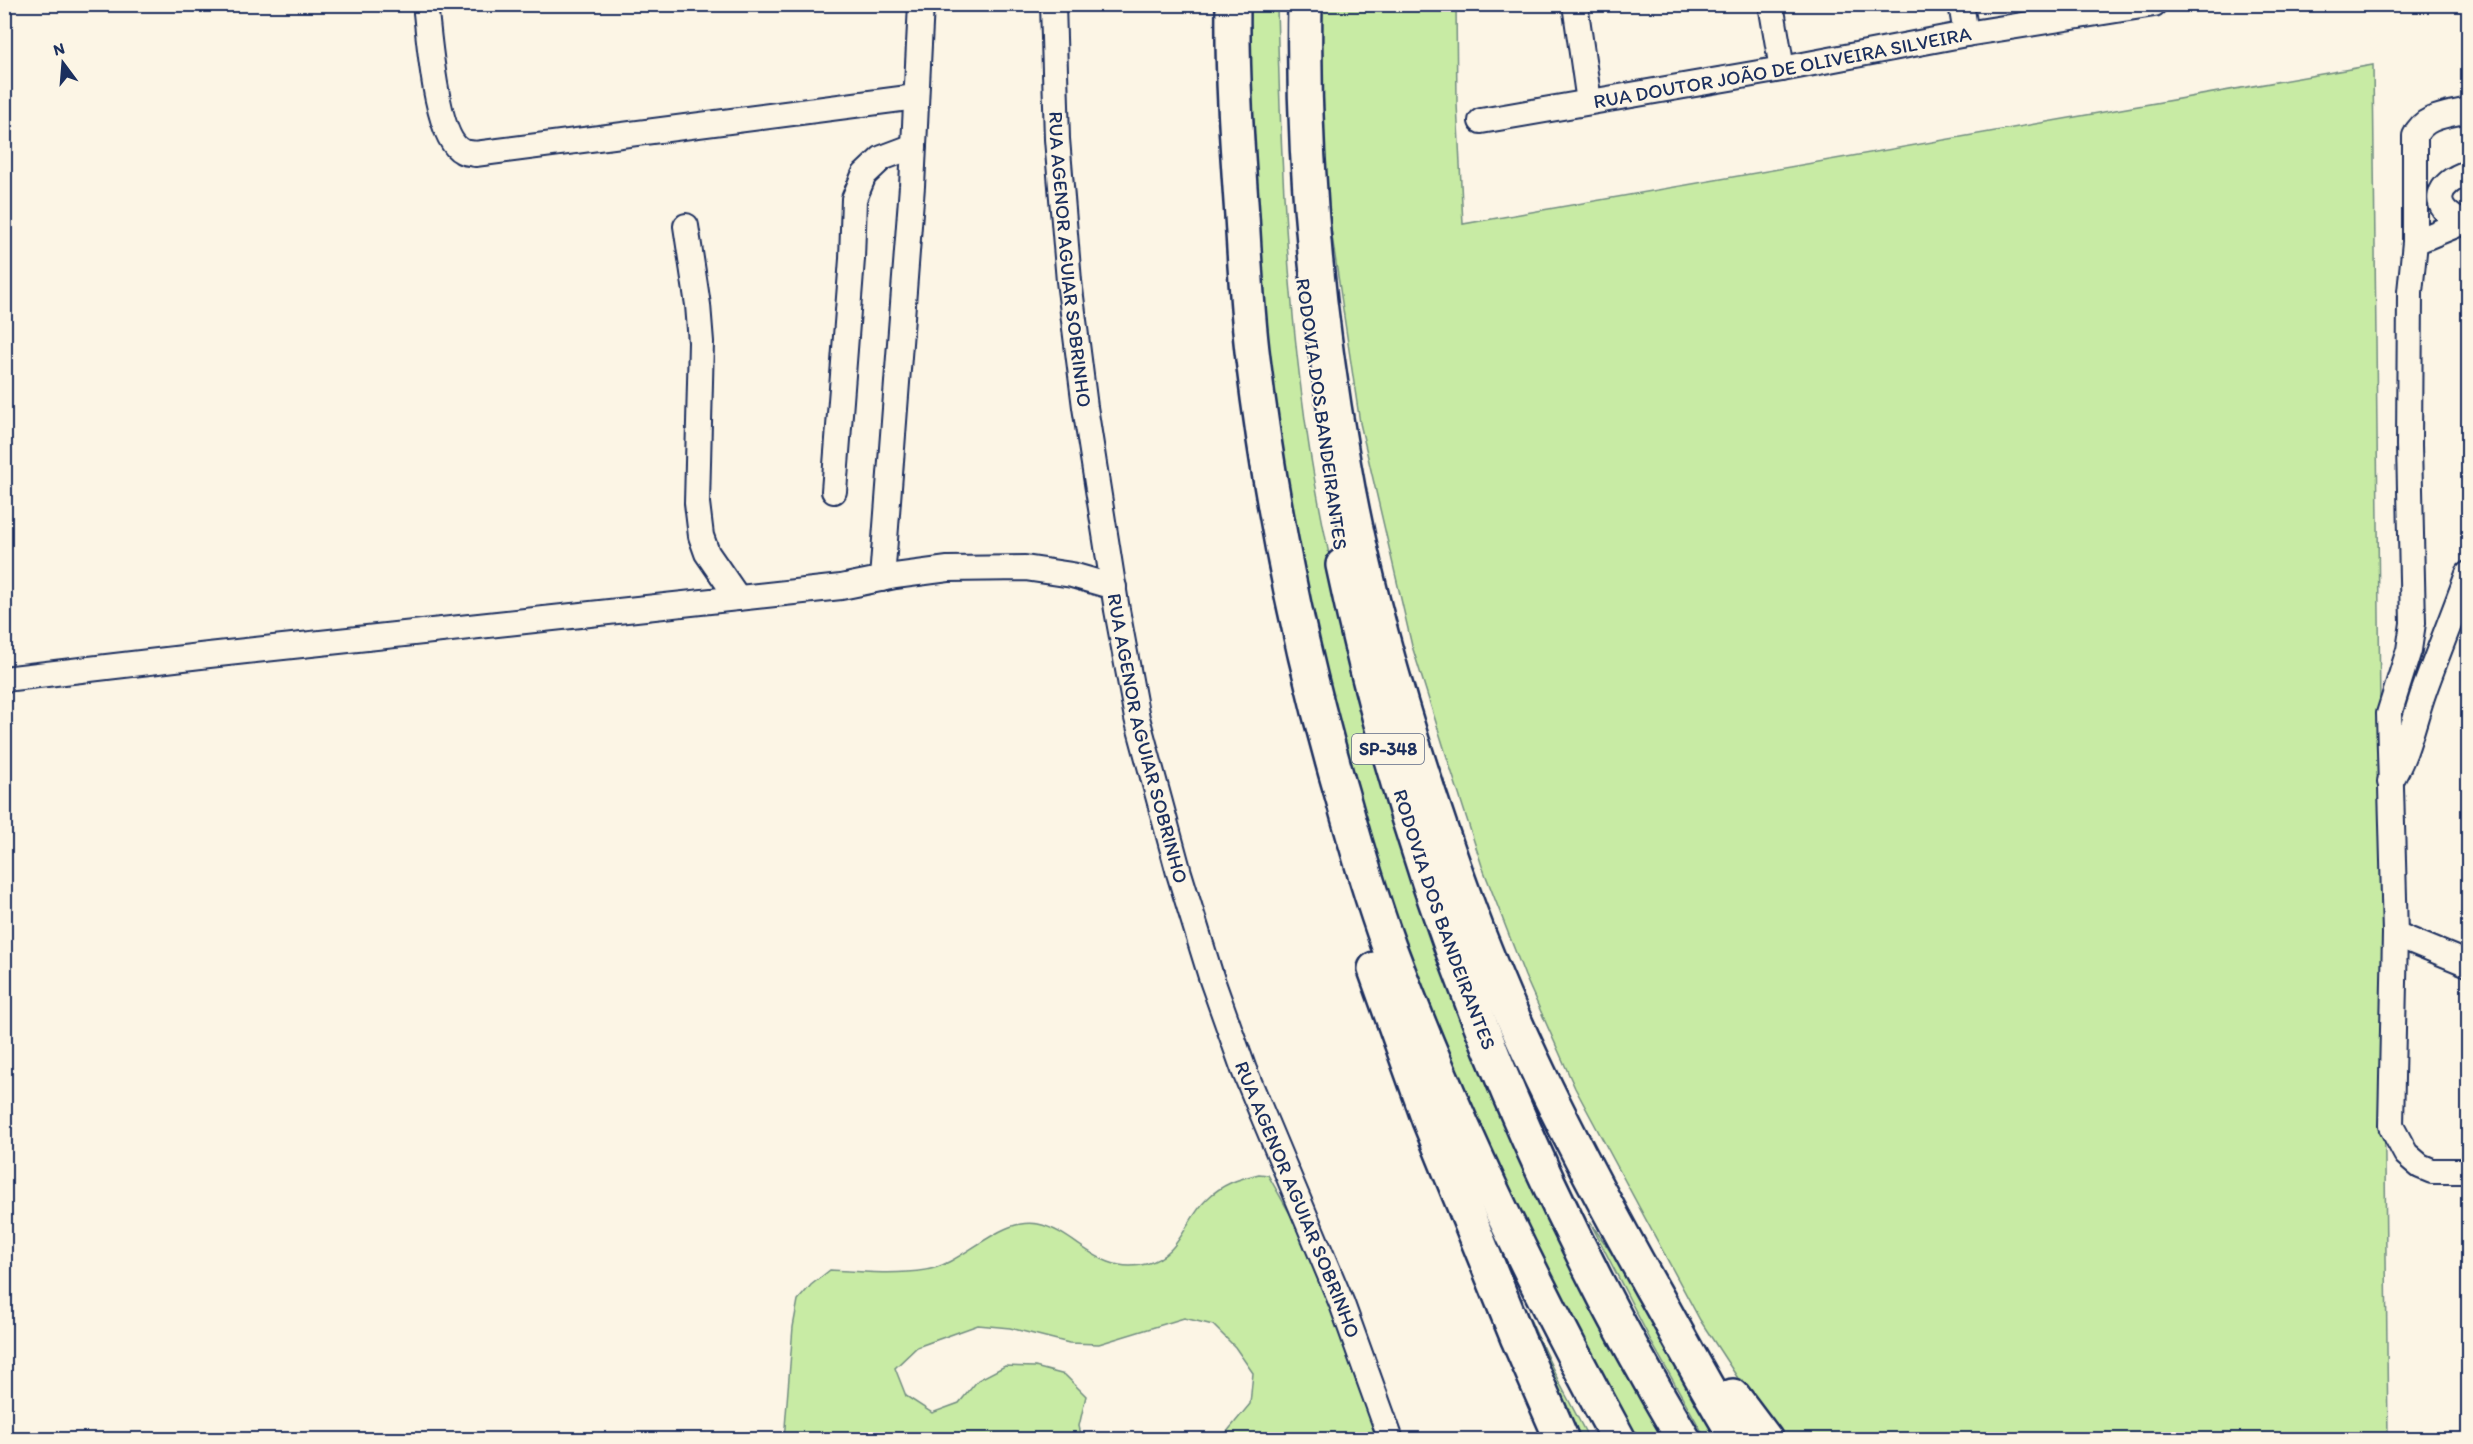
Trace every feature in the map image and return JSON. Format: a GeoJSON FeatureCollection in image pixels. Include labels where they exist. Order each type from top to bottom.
{"type":"FeatureCollection","features":[{"type":"Feature","properties":{"kind":"highway","name":"SP-348"},"geometry":{"type":"LineString","coordinates":[[1233,4],[1233,62],[1252,355],[1262,431],[1293,607],[1320,720],[1366,880],[1425,1039],[1463,1126],[1549,1306],[1619,1440]]}},
{"type":"Feature","properties":{"kind":"highway","name":"RODOVIA DOS BANDEIRANTES"},"geometry":{"type":"LineString","coordinates":[[1290,4],[1294,165],[1312,367],[1325,465],[1342,558],[1375,705],[1415,843],[1446,938],[1482,1032],[1587,1262],[1684,1440]]}},
{"type":"Feature","properties":{"kind":"highway"},"geometry":{"type":"LineString","coordinates":[[1305,4],[1305,109],[1318,275],[1343,461],[1362,552],[1388,657],[1424,779],[1470,911],[1588,1175],[1738,1440]]}},
{"type":"Feature","properties":{"kind":"highway"},"geometry":{"type":"LineString","coordinates":[[1245,270],[1242,374],[1262,522],[1296,688],[1352,900],[1429,1120],[1518,1339],[1562,1440]]}},
{"type":"Feature","properties":{"kind":"highway"},"geometry":{"type":"LineString","coordinates":[[1658,1300],[1766,1440]]}},
{"type":"Feature","properties":{"kind":"street"},"geometry":{"type":"LineString","coordinates":[[425,4],[441,119],[451,140],[461,151],[468,153],[475,154],[916,97]]}},
{"type":"Feature","properties":{"kind":"street"},"geometry":{"type":"LineString","coordinates":[[882,579],[914,146],[921,4]]}},
{"type":"Feature","properties":{"kind":"street","name":"RUA AGENOR AGUIAR SOBRINHO"},"geometry":{"type":"LineString","coordinates":[[1053,4],[1057,139],[1069,281],[1085,407],[1113,587],[1137,718],[1179,873],[1212,980],[1244,1071],[1342,1304],[1391,1440]]}},
{"type":"Feature","properties":{"kind":"street"},"geometry":{"type":"LineString","coordinates":[[1575,4],[1589,102]]}},
{"type":"Feature","properties":{"kind":"street"},"geometry":{"type":"LineString","coordinates":[[1771,4],[1782,69]]}},
{"type":"Feature","properties":{"kind":"street"},"geometry":{"type":"LineString","coordinates":[[1961,4],[1966,34]]}},
{"type":"Feature","properties":{"kind":"street","name":"RUA DOUTOR JOÃO DE OLIVEIRA SILVEIRA"},"geometry":{"type":"LineString","coordinates":[[1481,121],[1782,69],[1966,34],[2153,5]]}},
{"type":"Feature","properties":{"kind":"street"},"geometry":{"type":"LineString","coordinates":[[2469,110],[2429,121],[2419,127],[2415,136],[2415,242],[2410,292],[2409,445],[2413,623],[2409,650],[2389,714],[2394,934],[2391,1126],[2406,1154],[2420,1166],[2432,1171],[2469,1171]]}},
{"type":"Feature","properties":{"kind":"street"},"geometry":{"type":"LineString","coordinates":[[834,491],[852,259],[854,199],[864,175],[882,158],[914,146]]}},
{"type":"Feature","properties":{"kind":"street"},"geometry":{"type":"LineString","coordinates":[[2465,221],[2451,216],[2442,207],[2440,194],[2443,186],[2453,178],[2469,173]]}},
{"type":"Feature","properties":{"kind":"street"},"geometry":{"type":"LineString","coordinates":[[2415,242],[2465,221]]}},
{"type":"Feature","properties":{"kind":"street"},"geometry":{"type":"LineString","coordinates":[[686,226],[701,342],[697,503],[700,536],[707,553],[738,598]]}},
{"type":"Feature","properties":{"kind":"street"},"geometry":{"type":"LineString","coordinates":[[4,679],[209,654],[841,587],[948,569],[1025,568],[1072,575],[1113,587]]}},
{"type":"Feature","properties":{"kind":"street"},"geometry":{"type":"LineString","coordinates":[[2389,784],[2409,744],[2424,692],[2469,574]]}},
{"type":"Feature","properties":{"kind":"street"},"geometry":{"type":"LineString","coordinates":[[2394,934],[2469,964]]}},
{"type":"Feature","properties":{"kind":"green space"},"geometry":{"type":"Polygon","coordinates":[[[1242,5],[1277,5],[1284,197],[1295,341],[1306,429],[1328,550],[1365,709],[1671,1439],[1627,1439],[1433,1037],[1329,719],[1268,396],[1242,5]]]}},
{"type":"Feature","properties":{"kind":"green space"},"geometry":{"type":"Polygon","coordinates":[[[1322,5],[1456,5],[1457,104],[1463,224],[2373,65],[2388,1439],[1785,1439],[1743,1386],[1700,1320],[1575,1088],[1525,976],[1482,866],[1412,646],[1360,423],[1329,216],[1321,120],[1322,5]]]}},
{"type":"Feature","properties":{"kind":"green space"},"geometry":{"type":"Polygon","coordinates":[[[1259,1174],[1268,1175],[1334,1292],[1395,1439],[1221,1439],[1250,1404],[1253,1373],[1235,1347],[1213,1325],[1184,1318],[1099,1344],[1069,1343],[1010,1328],[978,1325],[917,1347],[895,1368],[906,1396],[932,1413],[959,1403],[978,1380],[1005,1366],[1035,1367],[1065,1375],[1086,1396],[1079,1426],[1082,1439],[784,1440],[793,1327],[798,1300],[811,1285],[830,1270],[890,1273],[926,1270],[954,1259],[996,1233],[1024,1223],[1038,1224],[1052,1229],[1101,1259],[1114,1264],[1129,1266],[1146,1264],[1158,1260],[1175,1245],[1199,1208],[1218,1189],[1259,1174]]]}},
{"type":"Feature","properties":{"kind":"green space"},"geometry":{"type":"Polygon","coordinates":[[[1590,1222],[1642,1297],[1725,1439],[1706,1439],[1652,1343],[1590,1222]]]}},
{"type":"Feature","properties":{"kind":"green space"},"geometry":{"type":"Polygon","coordinates":[[[1520,1298],[1558,1380],[1589,1439],[1578,1439],[1516,1300],[1520,1298]]]}}]}
